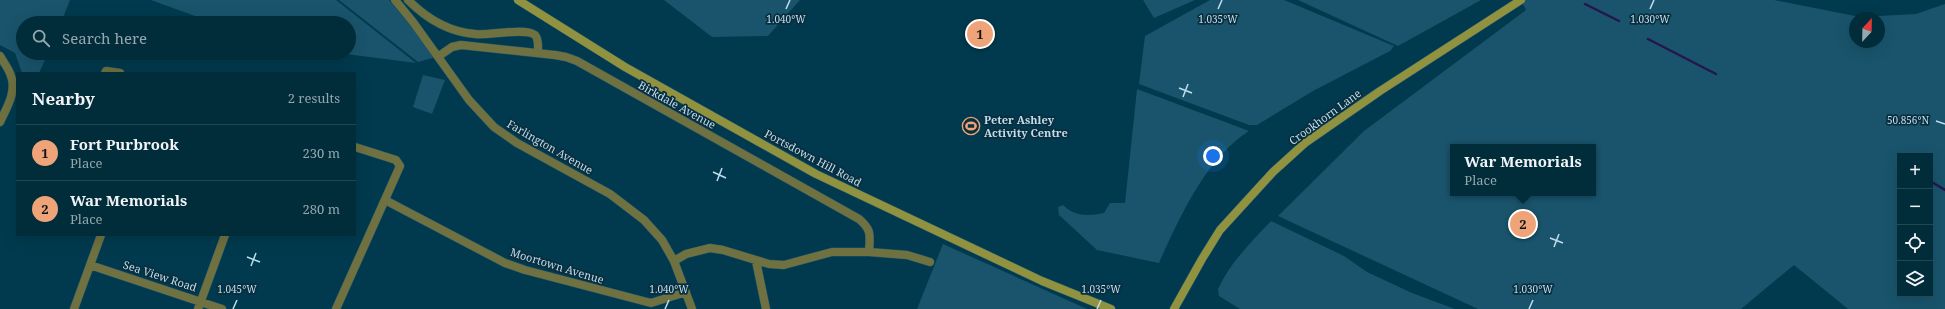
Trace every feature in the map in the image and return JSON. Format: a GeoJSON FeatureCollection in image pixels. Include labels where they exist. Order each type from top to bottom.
{"type":"FeatureCollection","features":[{"type":"Feature","properties":{"kind":"main road","name":"Portsdown Hill Road"},"geometry":{"type":"LineString","coordinates":[[518,0],[625,67],[816,174],[1042,281],[1111,309]]}},
{"type":"Feature","properties":{"kind":"main road","name":"Crookhorn Lane"},"geometry":{"type":"LineString","coordinates":[[1174,309],[1220,230],[1268,177],[1305,143],[1380,91],[1521,0]]}},
{"type":"Feature","properties":{"kind":"street","name":"Farlington Avenue"},"geometry":{"type":"LineString","coordinates":[[395,0],[439,56],[469,100],[494,127],[517,143],[622,201],[655,231],[674,261],[692,309]]}},
{"type":"Feature","properties":{"kind":"street"},"geometry":{"type":"LineString","coordinates":[[408,0],[430,19],[454,31],[474,34],[521,32],[532,34],[536,36],[538,40],[538,53]]}},
{"type":"Feature","properties":{"kind":"street","name":"Birkdale Avenue"},"geometry":{"type":"LineString","coordinates":[[439,56],[452,48],[461,45],[566,56],[577,61],[858,219],[867,226],[870,234],[869,252]]}},
{"type":"Feature","properties":{"kind":"street"},"geometry":{"type":"LineString","coordinates":[[0,56],[11,77],[14,100],[0,122]]}},
{"type":"Feature","properties":{"kind":"street"},"geometry":{"type":"LineString","coordinates":[[105,72],[106,70],[117,72]]}},
{"type":"Feature","properties":{"kind":"street"},"geometry":{"type":"LineString","coordinates":[[336,309],[399,169],[399,162],[356,147]]}},
{"type":"Feature","properties":{"kind":"street","name":"Moortown Avenue"},"geometry":{"type":"LineString","coordinates":[[385,200],[505,263],[525,270],[651,303],[686,292]]}},
{"type":"Feature","properties":{"kind":"street"},"geometry":{"type":"LineString","coordinates":[[74,309],[101,236]]}},
{"type":"Feature","properties":{"kind":"street"},"geometry":{"type":"LineString","coordinates":[[199,305],[225,236]]}},
{"type":"Feature","properties":{"kind":"street"},"geometry":{"type":"LineString","coordinates":[[674,261],[686,254],[710,248],[723,250],[756,261],[784,265],[832,252],[869,252],[907,255],[930,262]]}},
{"type":"Feature","properties":{"kind":"street"},"geometry":{"type":"LineString","coordinates":[[756,261],[766,309]]}},
{"type":"Feature","properties":{"kind":"street","name":"Sea View Road"},"geometry":{"type":"LineString","coordinates":[[90,265],[199,305],[222,309]]}},
{"type":"Feature","properties":{"kind":"shaded area"},"geometry":{"type":"Polygon","coordinates":[[[0,0],[70,0],[64,16],[16,16],[16,56],[15,53],[0,45],[0,0]]]}},
{"type":"Feature","properties":{"kind":"shaded area"},"geometry":{"type":"Polygon","coordinates":[[[151,0],[336,0],[416,63],[356,55],[356,16],[195,16],[151,0]]]}},
{"type":"Feature","properties":{"kind":"shaded area"},"geometry":{"type":"Polygon","coordinates":[[[339,0],[389,0],[436,57],[418,62],[339,0]]]}},
{"type":"Feature","properties":{"kind":"shaded area"},"geometry":{"type":"Polygon","coordinates":[[[664,0],[800,0],[768,36],[712,37],[664,0]]]}},
{"type":"Feature","properties":{"kind":"shaded area"},"geometry":{"type":"Polygon","coordinates":[[[1143,0],[1195,0],[1154,18],[1143,0]]]}},
{"type":"Feature","properties":{"kind":"shaded area"},"geometry":{"type":"Polygon","coordinates":[[[1210,0],[1284,0],[1394,46],[1390,51],[1313,91],[1257,125],[1249,125],[1139,84],[1145,36],[1210,0]]]}},
{"type":"Feature","properties":{"kind":"shaded area"},"geometry":{"type":"Polygon","coordinates":[[[1298,0],[1481,0],[1398,46],[1298,0]]]}},
{"type":"Feature","properties":{"kind":"shaded area"},"geometry":{"type":"Polygon","coordinates":[[[1521,0],[1774,0],[1849,15],[1849,48],[1885,48],[1885,16],[1916,14],[1945,4],[1945,309],[1848,309],[1794,265],[1741,309],[1478,309],[1278,216],[1364,131],[1526,10],[1521,0]]]}},
{"type":"Feature","properties":{"kind":"shaded area"},"geometry":{"type":"Polygon","coordinates":[[[17,60],[45,60],[39,72],[22,72],[17,60]]]}},
{"type":"Feature","properties":{"kind":"shaded area"},"geometry":{"type":"Polygon","coordinates":[[[423,75],[445,80],[432,114],[413,107],[423,75]]]}},
{"type":"Feature","properties":{"kind":"shaded area"},"geometry":{"type":"Polygon","coordinates":[[[1137,89],[1249,131],[1234,142],[1207,172],[1185,208],[1159,263],[1097,250],[1059,215],[1058,207],[1063,205],[1077,214],[1093,215],[1104,213],[1110,203],[1125,203],[1137,89]]]}},
{"type":"Feature","properties":{"kind":"shaded area"},"geometry":{"type":"Polygon","coordinates":[[[1271,221],[1344,256],[1367,272],[1412,293],[1455,309],[1240,309],[1219,296],[1218,289],[1235,262],[1271,221]]]}},
{"type":"Feature","properties":{"kind":"shaded area"},"geometry":{"type":"Polygon","coordinates":[[[943,244],[1087,309],[917,309],[943,244]]]}},
{"type":"Feature","properties":{"kind":"waterway"},"geometry":{"type":"LineString","coordinates":[[1585,4],[1619,21]]}},
{"type":"Feature","properties":{"kind":"waterway"},"geometry":{"type":"LineString","coordinates":[[1648,39],[1716,74]]}},
{"type":"Feature","properties":{"kind":"waterway"},"geometry":{"type":"LineString","coordinates":[[1933,183],[1945,190]]}},
{"type":"Feature","properties":{"kind":"place","name":"Fort Purbrook"},"geometry":{"type":"Point","coordinates":[980,34]}},
{"type":"Feature","properties":{"kind":"place","name":"Peter Ashley Activity Centre"},"geometry":{"type":"Point","coordinates":[971,126]}},
{"type":"Feature","properties":{"kind":"place","name":"War Memorials"},"geometry":{"type":"Point","coordinates":[1523,224]}}]}
